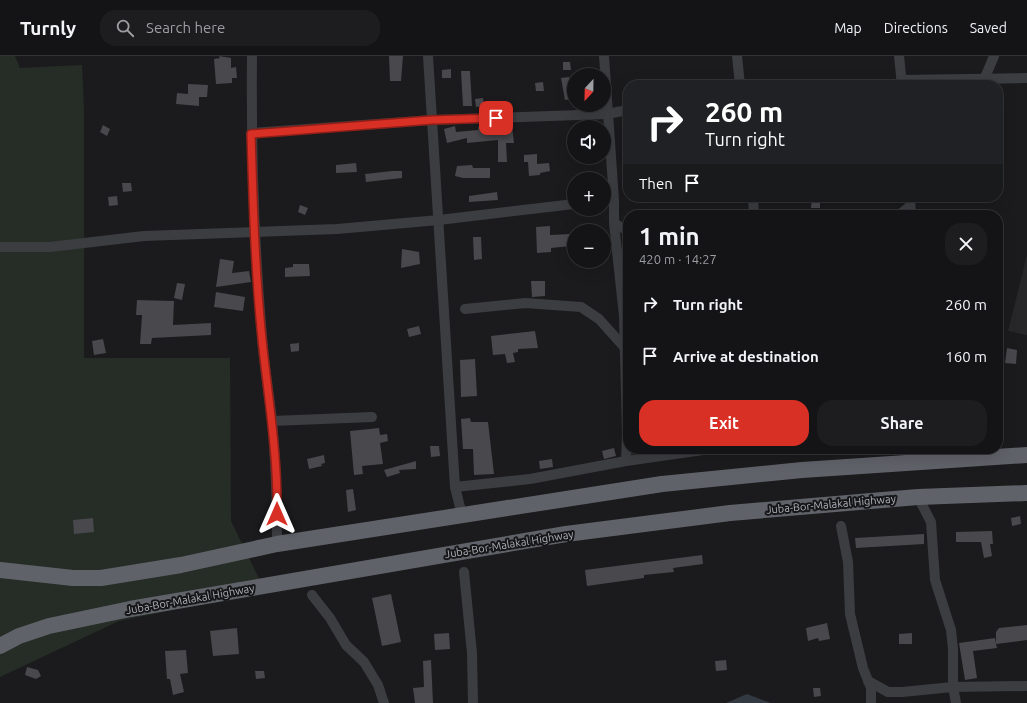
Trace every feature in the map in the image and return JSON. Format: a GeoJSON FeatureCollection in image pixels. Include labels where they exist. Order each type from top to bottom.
{"type":"FeatureCollection","features":[{"type":"Feature","properties":{"kind":"highway"},"geometry":{"type":"LineString","coordinates":[[0,570],[73,578],[101,578],[196,562],[277,544],[382,529],[462,514],[662,484],[802,470],[1027,455]]}},
{"type":"Feature","properties":{"kind":"highway","name":"Juba-Bor-Malakal Highway"},"geometry":{"type":"LineString","coordinates":[[0,646],[19,636],[49,626],[130,609],[566,534],[730,513],[918,497],[1027,493]]}},
{"type":"Feature","properties":{"kind":"street"},"geometry":{"type":"LineString","coordinates":[[252,56],[251,134],[254,231],[262,339],[272,421],[277,498],[277,544]]}},
{"type":"Feature","properties":{"kind":"street"},"geometry":{"type":"LineString","coordinates":[[428,56],[455,487],[462,514]]}},
{"type":"Feature","properties":{"kind":"street"},"geometry":{"type":"LineString","coordinates":[[604,56],[608,172]]}},
{"type":"Feature","properties":{"kind":"street"},"geometry":{"type":"LineString","coordinates":[[737,56],[739,80]]}},
{"type":"Feature","properties":{"kind":"street"},"geometry":{"type":"LineString","coordinates":[[899,56],[902,80]]}},
{"type":"Feature","properties":{"kind":"street"},"geometry":{"type":"LineString","coordinates":[[994,56],[984,80],[1027,78]]}},
{"type":"Feature","properties":{"kind":"street"},"geometry":{"type":"LineString","coordinates":[[251,134],[432,120],[607,114],[623,111]]}},
{"type":"Feature","properties":{"kind":"street"},"geometry":{"type":"LineString","coordinates":[[0,247],[50,247],[144,236],[337,229],[439,220],[567,205]]}},
{"type":"Feature","properties":{"kind":"street"},"geometry":{"type":"LineString","coordinates":[[611,209],[623,293]]}},
{"type":"Feature","properties":{"kind":"street"},"geometry":{"type":"LineString","coordinates":[[614,223],[623,228]]}},
{"type":"Feature","properties":{"kind":"street"},"geometry":{"type":"LineString","coordinates":[[465,309],[525,303],[581,307],[599,319],[623,346]]}},
{"type":"Feature","properties":{"kind":"street"},"geometry":{"type":"LineString","coordinates":[[272,421],[372,417]]}},
{"type":"Feature","properties":{"kind":"street"},"geometry":{"type":"LineString","coordinates":[[626,454],[626,461]]}},
{"type":"Feature","properties":{"kind":"street"},"geometry":{"type":"LineString","coordinates":[[455,487],[530,479],[626,461],[675,454]]}},
{"type":"Feature","properties":{"kind":"street"},"geometry":{"type":"LineString","coordinates":[[918,497],[931,522],[935,580],[951,630],[953,650],[953,687],[956,703]]}},
{"type":"Feature","properties":{"kind":"street"},"geometry":{"type":"LineString","coordinates":[[842,526],[848,562],[850,614],[863,668],[871,688],[870,703]]}},
{"type":"Feature","properties":{"kind":"street"},"geometry":{"type":"LineString","coordinates":[[464,572],[472,653],[473,703]]}},
{"type":"Feature","properties":{"kind":"street"},"geometry":{"type":"LineString","coordinates":[[312,595],[330,618],[346,645],[364,662],[378,685],[384,703]]}},
{"type":"Feature","properties":{"kind":"street"},"geometry":{"type":"LineString","coordinates":[[868,681],[888,692],[953,687],[1027,686]]}},
{"type":"Feature","properties":{"kind":"shaded area"},"geometry":{"type":"Polygon","coordinates":[[[0,56],[15,56],[20,68],[82,65],[84,109],[84,358],[230,358],[231,521],[265,591],[119,621],[0,677],[0,56]]]}},
{"type":"Feature","properties":{"kind":"shaded area"},"geometry":{"type":"Polygon","coordinates":[[[1027,255],[1027,335],[1008,331],[1027,255]]]}},
{"type":"Feature","properties":{"kind":"shaded area"},"geometry":{"type":"Polygon","coordinates":[[[747,694],[771,703],[726,703],[747,694]]]}},
{"type":"Feature","properties":{"kind":"building"},"geometry":{"type":"Polygon","coordinates":[[[219,56],[231,58],[231,68],[236,67],[237,78],[232,78],[232,83],[216,84],[214,59],[220,58],[219,56]]]}},
{"type":"Feature","properties":{"kind":"building"},"geometry":{"type":"Polygon","coordinates":[[[389,56],[403,56],[401,81],[390,81],[389,56]]]}},
{"type":"Feature","properties":{"kind":"building"},"geometry":{"type":"Polygon","coordinates":[[[563,62],[570,62],[571,68],[563,70],[563,62]]]}},
{"type":"Feature","properties":{"kind":"building"},"geometry":{"type":"Polygon","coordinates":[[[451,69],[451,78],[442,78],[442,70],[451,69]]]}},
{"type":"Feature","properties":{"kind":"building"},"geometry":{"type":"Polygon","coordinates":[[[461,71],[470,71],[472,106],[463,106],[461,71]]]}},
{"type":"Feature","properties":{"kind":"building"},"geometry":{"type":"Polygon","coordinates":[[[567,77],[567,100],[565,100],[561,78],[567,77]]]}},
{"type":"Feature","properties":{"kind":"building"},"geometry":{"type":"Polygon","coordinates":[[[543,82],[544,91],[536,91],[535,83],[543,82]]]}},
{"type":"Feature","properties":{"kind":"building"},"geometry":{"type":"Polygon","coordinates":[[[188,84],[208,85],[207,97],[199,97],[199,106],[176,104],[177,93],[188,94],[188,84]]]}},
{"type":"Feature","properties":{"kind":"building"},"geometry":{"type":"Polygon","coordinates":[[[483,98],[484,106],[476,107],[475,99],[483,98]]]}},
{"type":"Feature","properties":{"kind":"building"},"geometry":{"type":"Polygon","coordinates":[[[103,125],[110,129],[107,136],[100,132],[103,125]]]}},
{"type":"Feature","properties":{"kind":"building"},"geometry":{"type":"Polygon","coordinates":[[[455,126],[456,132],[478,130],[478,127],[512,126],[514,143],[506,143],[507,162],[498,162],[498,140],[467,143],[467,138],[447,143],[444,129],[455,126]]]}},
{"type":"Feature","properties":{"kind":"building"},"geometry":{"type":"Polygon","coordinates":[[[537,154],[537,164],[549,163],[550,171],[540,173],[540,175],[529,176],[528,162],[524,162],[524,155],[537,154]]]}},
{"type":"Feature","properties":{"kind":"building"},"geometry":{"type":"Polygon","coordinates":[[[356,163],[357,172],[336,173],[336,165],[356,163]]]}},
{"type":"Feature","properties":{"kind":"building"},"geometry":{"type":"Polygon","coordinates":[[[472,165],[473,168],[490,168],[490,178],[463,178],[455,176],[457,166],[472,165]]]}},
{"type":"Feature","properties":{"kind":"building"},"geometry":{"type":"Polygon","coordinates":[[[402,171],[402,178],[366,182],[365,174],[402,171]]]}},
{"type":"Feature","properties":{"kind":"building"},"geometry":{"type":"Polygon","coordinates":[[[122,183],[131,183],[132,191],[123,192],[122,183]]]}},
{"type":"Feature","properties":{"kind":"building"},"geometry":{"type":"Polygon","coordinates":[[[497,192],[498,200],[469,202],[469,196],[497,192]]]}},
{"type":"Feature","properties":{"kind":"building"},"geometry":{"type":"Polygon","coordinates":[[[117,196],[118,205],[109,206],[108,197],[117,196]]]}},
{"type":"Feature","properties":{"kind":"building"},"geometry":{"type":"Polygon","coordinates":[[[812,202],[820,202],[820,208],[811,208],[812,202]]]}},
{"type":"Feature","properties":{"kind":"building"},"geometry":{"type":"Polygon","coordinates":[[[300,205],[308,208],[305,215],[298,212],[300,205]]]}},
{"type":"Feature","properties":{"kind":"building"},"geometry":{"type":"Polygon","coordinates":[[[550,226],[550,235],[567,234],[567,246],[551,248],[551,252],[537,253],[536,227],[550,226]]]}},
{"type":"Feature","properties":{"kind":"building"},"geometry":{"type":"Polygon","coordinates":[[[473,237],[481,237],[482,259],[474,260],[473,237]]]}},
{"type":"Feature","properties":{"kind":"building"},"geometry":{"type":"Polygon","coordinates":[[[402,249],[419,252],[420,264],[401,268],[402,249]]]}},
{"type":"Feature","properties":{"kind":"building"},"geometry":{"type":"Polygon","coordinates":[[[220,259],[234,261],[232,273],[249,271],[251,282],[216,287],[220,259]]]}},
{"type":"Feature","properties":{"kind":"building"},"geometry":{"type":"Polygon","coordinates":[[[293,264],[309,264],[310,276],[285,277],[285,268],[293,267],[293,264]]]}},
{"type":"Feature","properties":{"kind":"building"},"geometry":{"type":"Polygon","coordinates":[[[531,281],[545,281],[545,296],[532,297],[531,281]]]}},
{"type":"Feature","properties":{"kind":"building"},"geometry":{"type":"Polygon","coordinates":[[[177,283],[185,284],[182,300],[174,298],[177,283]]]}},
{"type":"Feature","properties":{"kind":"building"},"geometry":{"type":"Polygon","coordinates":[[[216,292],[245,297],[243,311],[214,307],[216,292]]]}},
{"type":"Feature","properties":{"kind":"building"},"geometry":{"type":"Polygon","coordinates":[[[137,300],[174,301],[173,325],[211,323],[211,335],[152,338],[151,344],[140,344],[142,315],[136,315],[137,300]]]}},
{"type":"Feature","properties":{"kind":"building"},"geometry":{"type":"Polygon","coordinates":[[[419,326],[421,334],[409,337],[407,329],[419,326]]]}},
{"type":"Feature","properties":{"kind":"building"},"geometry":{"type":"Polygon","coordinates":[[[535,331],[538,348],[518,349],[518,352],[513,353],[515,362],[507,363],[505,354],[493,355],[491,336],[535,331]]]}},
{"type":"Feature","properties":{"kind":"building"},"geometry":{"type":"Polygon","coordinates":[[[103,339],[106,353],[94,355],[92,341],[103,339]]]}},
{"type":"Feature","properties":{"kind":"building"},"geometry":{"type":"Polygon","coordinates":[[[299,343],[299,351],[291,352],[290,344],[299,343]]]}},
{"type":"Feature","properties":{"kind":"building"},"geometry":{"type":"Polygon","coordinates":[[[1007,348],[1017,350],[1016,364],[1005,363],[1007,348]]]}},
{"type":"Feature","properties":{"kind":"building"},"geometry":{"type":"Polygon","coordinates":[[[475,359],[477,396],[461,397],[460,360],[475,359]]]}},
{"type":"Feature","properties":{"kind":"building"},"geometry":{"type":"Polygon","coordinates":[[[470,418],[471,422],[488,422],[494,474],[474,475],[473,449],[463,449],[461,419],[470,418]]]}},
{"type":"Feature","properties":{"kind":"building"},"geometry":{"type":"Polygon","coordinates":[[[379,428],[380,435],[387,434],[388,441],[380,443],[383,464],[362,466],[363,474],[354,475],[350,431],[379,428]]]}},
{"type":"Feature","properties":{"kind":"building"},"geometry":{"type":"Polygon","coordinates":[[[430,446],[439,446],[440,456],[431,457],[430,446]]]}},
{"type":"Feature","properties":{"kind":"building"},"geometry":{"type":"Polygon","coordinates":[[[614,448],[616,456],[604,459],[602,451],[614,448]]]}},
{"type":"Feature","properties":{"kind":"building"},"geometry":{"type":"Polygon","coordinates":[[[324,455],[325,463],[321,464],[322,466],[309,469],[307,459],[324,455]]]}},
{"type":"Feature","properties":{"kind":"building"},"geometry":{"type":"Polygon","coordinates":[[[552,459],[553,467],[540,469],[539,461],[552,459]]]}},
{"type":"Feature","properties":{"kind":"building"},"geometry":{"type":"Polygon","coordinates":[[[416,461],[416,469],[399,470],[400,473],[387,477],[384,470],[416,461]]]}},
{"type":"Feature","properties":{"kind":"building"},"geometry":{"type":"Polygon","coordinates":[[[353,489],[356,510],[348,512],[346,490],[353,489]]]}},
{"type":"Feature","properties":{"kind":"building"},"geometry":{"type":"Polygon","coordinates":[[[1020,516],[1021,524],[1012,526],[1011,518],[1020,516]]]}},
{"type":"Feature","properties":{"kind":"building"},"geometry":{"type":"Polygon","coordinates":[[[93,518],[94,532],[74,534],[73,520],[93,518]]]}},
{"type":"Feature","properties":{"kind":"building"},"geometry":{"type":"Polygon","coordinates":[[[992,531],[993,544],[990,544],[992,556],[984,558],[981,542],[956,542],[956,532],[992,531]]]}},
{"type":"Feature","properties":{"kind":"building"},"geometry":{"type":"Polygon","coordinates":[[[924,534],[924,544],[856,548],[855,538],[924,534]]]}},
{"type":"Feature","properties":{"kind":"building"},"geometry":{"type":"Polygon","coordinates":[[[702,555],[703,564],[673,568],[674,572],[644,575],[644,578],[587,586],[585,570],[702,555]]]}},
{"type":"Feature","properties":{"kind":"building"},"geometry":{"type":"Polygon","coordinates":[[[391,594],[401,642],[382,646],[372,598],[391,594]]]}},
{"type":"Feature","properties":{"kind":"building"},"geometry":{"type":"Polygon","coordinates":[[[827,623],[830,639],[819,641],[818,638],[808,641],[806,628],[827,623]]]}},
{"type":"Feature","properties":{"kind":"building"},"geometry":{"type":"Polygon","coordinates":[[[1027,625],[1027,640],[996,644],[996,632],[999,628],[1027,625]]]}},
{"type":"Feature","properties":{"kind":"building"},"geometry":{"type":"Polygon","coordinates":[[[237,628],[239,654],[213,656],[210,631],[237,628]]]}},
{"type":"Feature","properties":{"kind":"building"},"geometry":{"type":"Polygon","coordinates":[[[449,633],[450,649],[435,650],[434,634],[449,633]]]}},
{"type":"Feature","properties":{"kind":"building"},"geometry":{"type":"Polygon","coordinates":[[[912,633],[912,644],[899,644],[899,634],[912,633]]]}},
{"type":"Feature","properties":{"kind":"building"},"geometry":{"type":"Polygon","coordinates":[[[995,638],[997,648],[973,651],[977,678],[965,680],[959,643],[995,638]]]}},
{"type":"Feature","properties":{"kind":"building"},"geometry":{"type":"Polygon","coordinates":[[[186,650],[188,673],[180,674],[184,692],[173,695],[170,679],[167,679],[165,651],[186,650]]]}},
{"type":"Feature","properties":{"kind":"building"},"geometry":{"type":"Polygon","coordinates":[[[431,660],[433,703],[415,703],[413,688],[424,687],[423,661],[431,660]]]}},
{"type":"Feature","properties":{"kind":"building"},"geometry":{"type":"Polygon","coordinates":[[[726,660],[727,670],[716,671],[715,661],[726,660]]]}},
{"type":"Feature","properties":{"kind":"building"},"geometry":{"type":"Polygon","coordinates":[[[27,667],[38,670],[41,676],[36,679],[25,675],[27,667]]]}},
{"type":"Feature","properties":{"kind":"building"},"geometry":{"type":"Polygon","coordinates":[[[255,671],[264,671],[265,678],[256,679],[255,671]]]}},
{"type":"Feature","properties":{"kind":"building"},"geometry":{"type":"Polygon","coordinates":[[[813,688],[820,688],[821,696],[814,697],[813,688]]]}},
{"type":"Feature","properties":{"kind":"route"},"geometry":{"type":"LineString","coordinates":[[277,514],[272,421],[262,339],[254,231],[251,134],[432,120],[496,118]]}}]}
